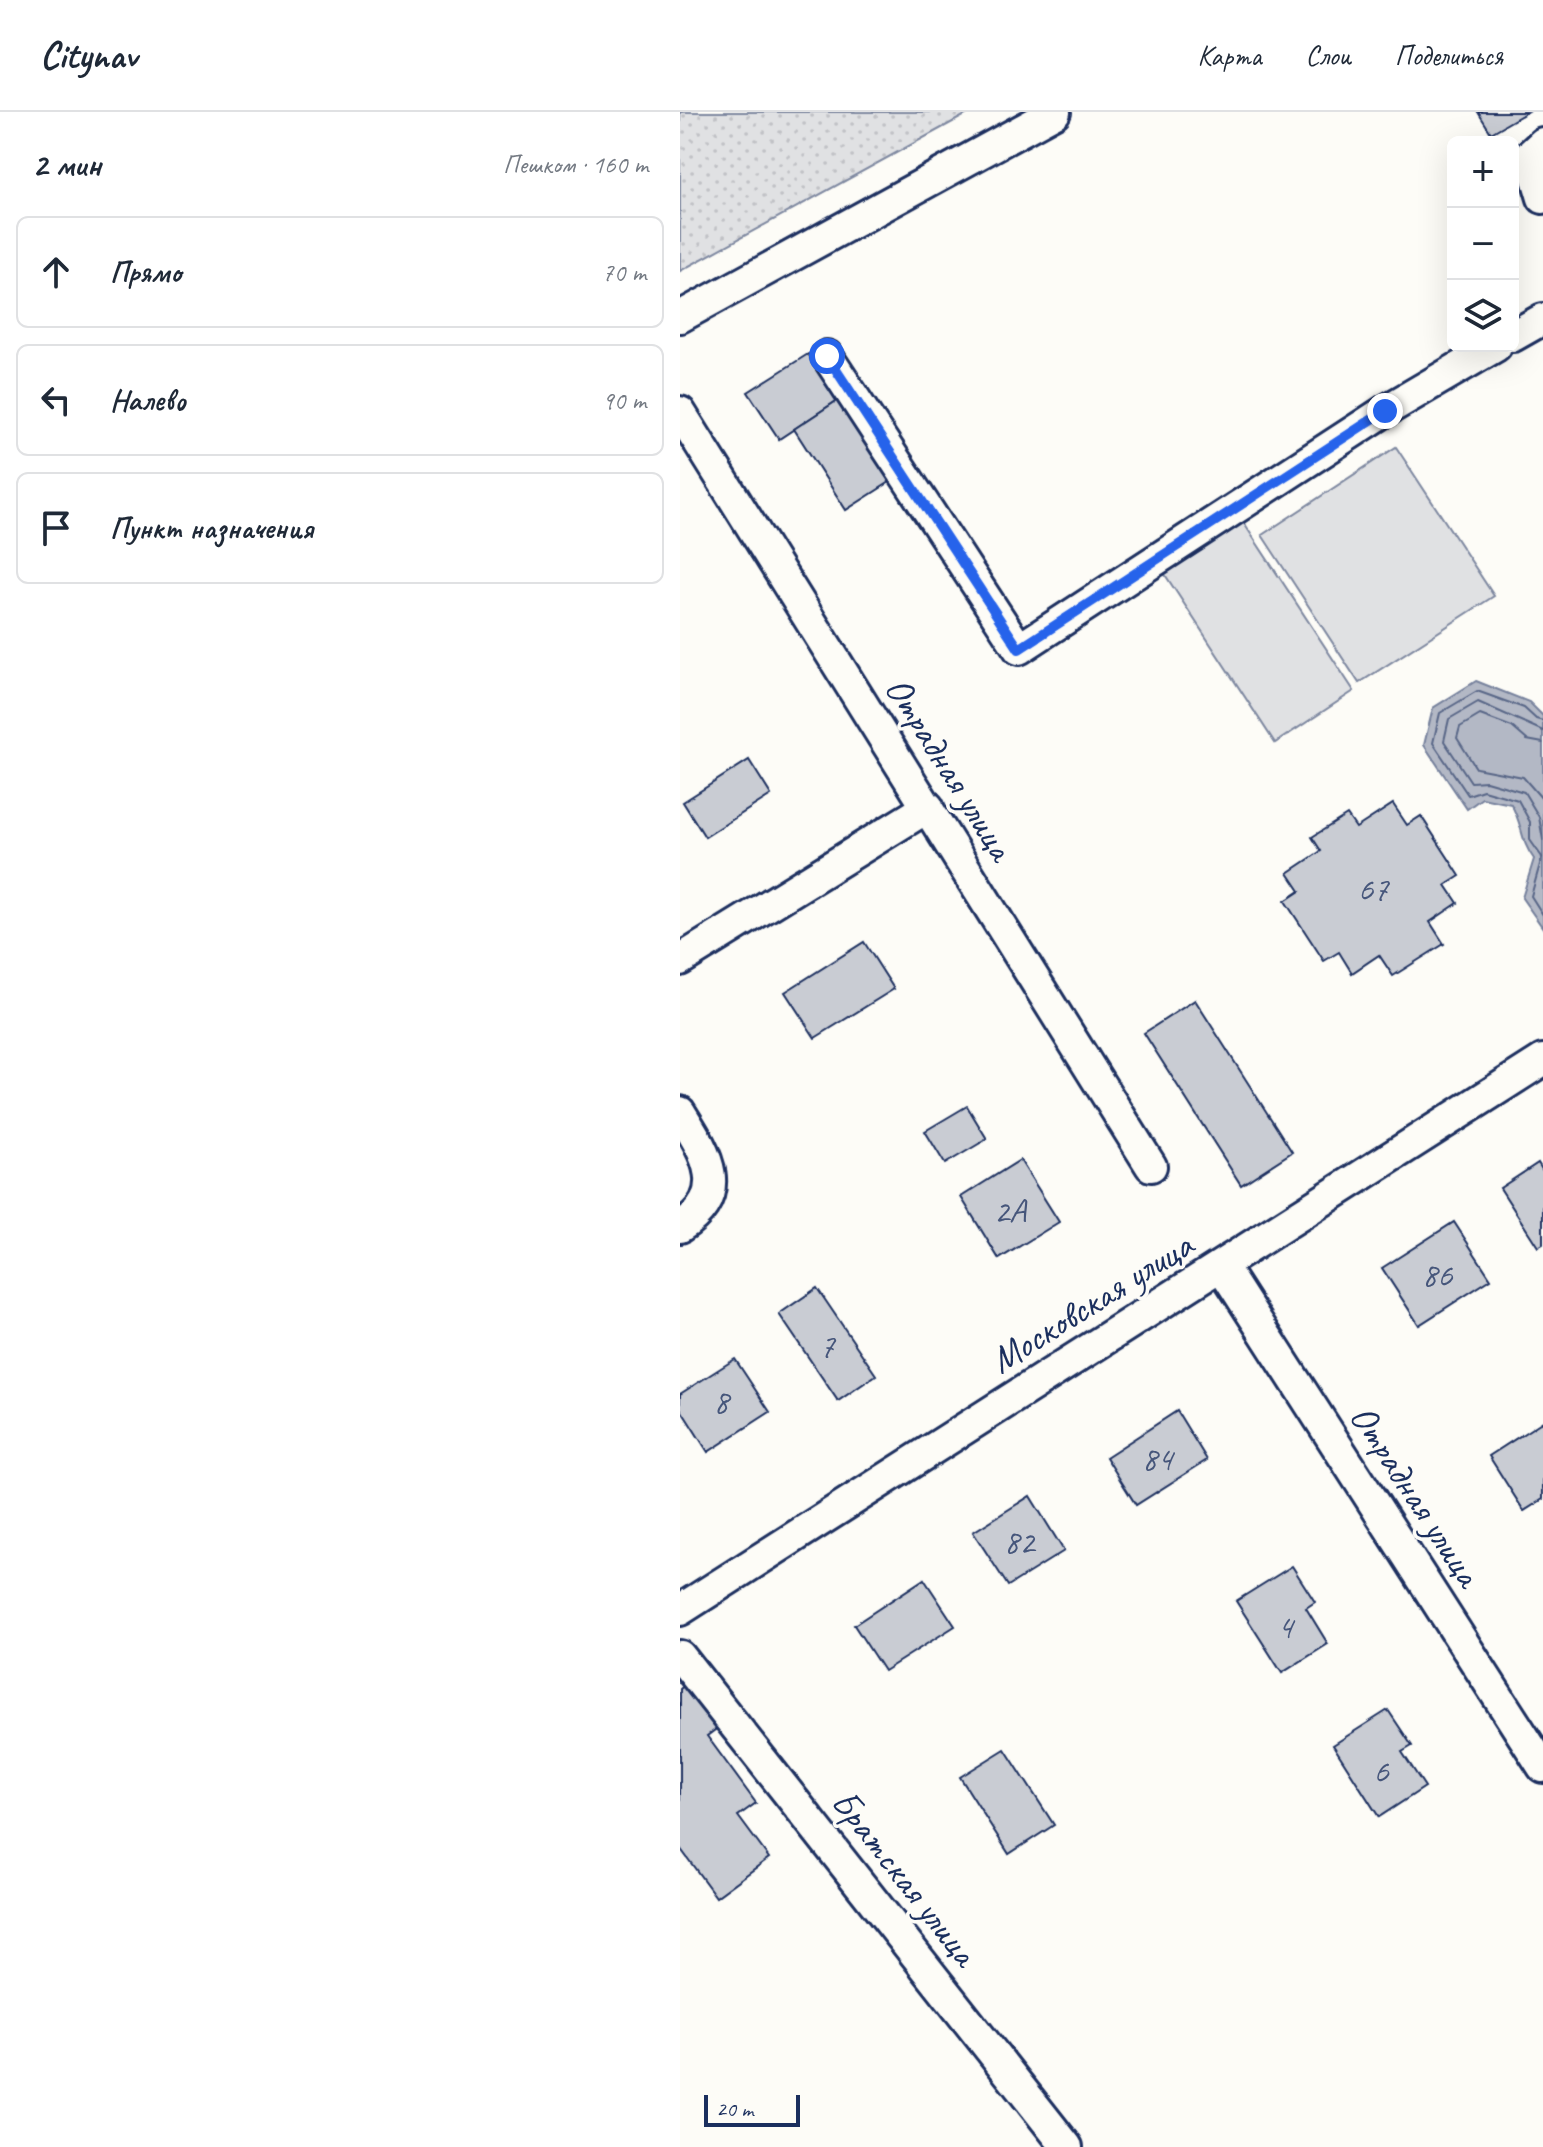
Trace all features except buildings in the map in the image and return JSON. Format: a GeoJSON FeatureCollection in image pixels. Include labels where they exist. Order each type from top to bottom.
{"type":"FeatureCollection","features":[{"type":"Feature","properties":{"kind":"street"},"geometry":{"type":"LineString","coordinates":[[680,317],[1020,121],[1055,112]]}},
{"type":"Feature","properties":{"kind":"street"},"geometry":{"type":"LineString","coordinates":[[1543,143],[1530,155],[1543,198]]}},
{"type":"Feature","properties":{"kind":"street"},"geometry":{"type":"LineString","coordinates":[[1519,333],[1543,319]]}},
{"type":"Feature","properties":{"kind":"street"},"geometry":{"type":"LineString","coordinates":[[827,356],[1019,649],[1385,411],[1486,352]]}},
{"type":"Feature","properties":{"kind":"street","name":"Отрадная улица"},"geometry":{"type":"LineString","coordinates":[[680,412],[1151,1166]]}},
{"type":"Feature","properties":{"kind":"street"},"geometry":{"type":"LineString","coordinates":[[680,960],[928,807]]}},
{"type":"Feature","properties":{"kind":"street","name":"Московская улица"},"geometry":{"type":"LineString","coordinates":[[680,1610],[1543,1060]]}},
{"type":"Feature","properties":{"kind":"street"},"geometry":{"type":"LineString","coordinates":[[680,1112],[708,1157],[710,1187],[694,1218],[680,1227]]}},
{"type":"Feature","properties":{"kind":"street","name":"Отрадная улица"},"geometry":{"type":"LineString","coordinates":[[1222,1267],[1543,1767]]}},
{"type":"Feature","properties":{"kind":"street","name":"Братская улица"},"geometry":{"type":"LineString","coordinates":[[680,1656],[1067,2147]]}},
{"type":"Feature","properties":{"kind":"shaded area"},"geometry":{"type":"Polygon","coordinates":[[[680,112],[971,112],[680,271],[680,112]]]}},
{"type":"Feature","properties":{"kind":"shaded area"},"geometry":{"type":"Polygon","coordinates":[[[1396,447],[1494,596],[1359,683],[1262,535],[1396,447]]]}},
{"type":"Feature","properties":{"kind":"shaded area"},"geometry":{"type":"Polygon","coordinates":[[[1243,522],[1354,691],[1275,743],[1164,573],[1243,522]]]}},
{"type":"Feature","properties":{"kind":"water"},"geometry":{"type":"Polygon","coordinates":[[[1476,681],[1529,702],[1543,716],[1543,928],[1522,898],[1534,859],[1511,804],[1482,798],[1467,809],[1424,745],[1433,708],[1476,681]]]}},
{"type":"Feature","properties":{"kind":"route"},"geometry":{"type":"LineString","coordinates":[[827,356],[1019,649],[1385,411]]}}]}
